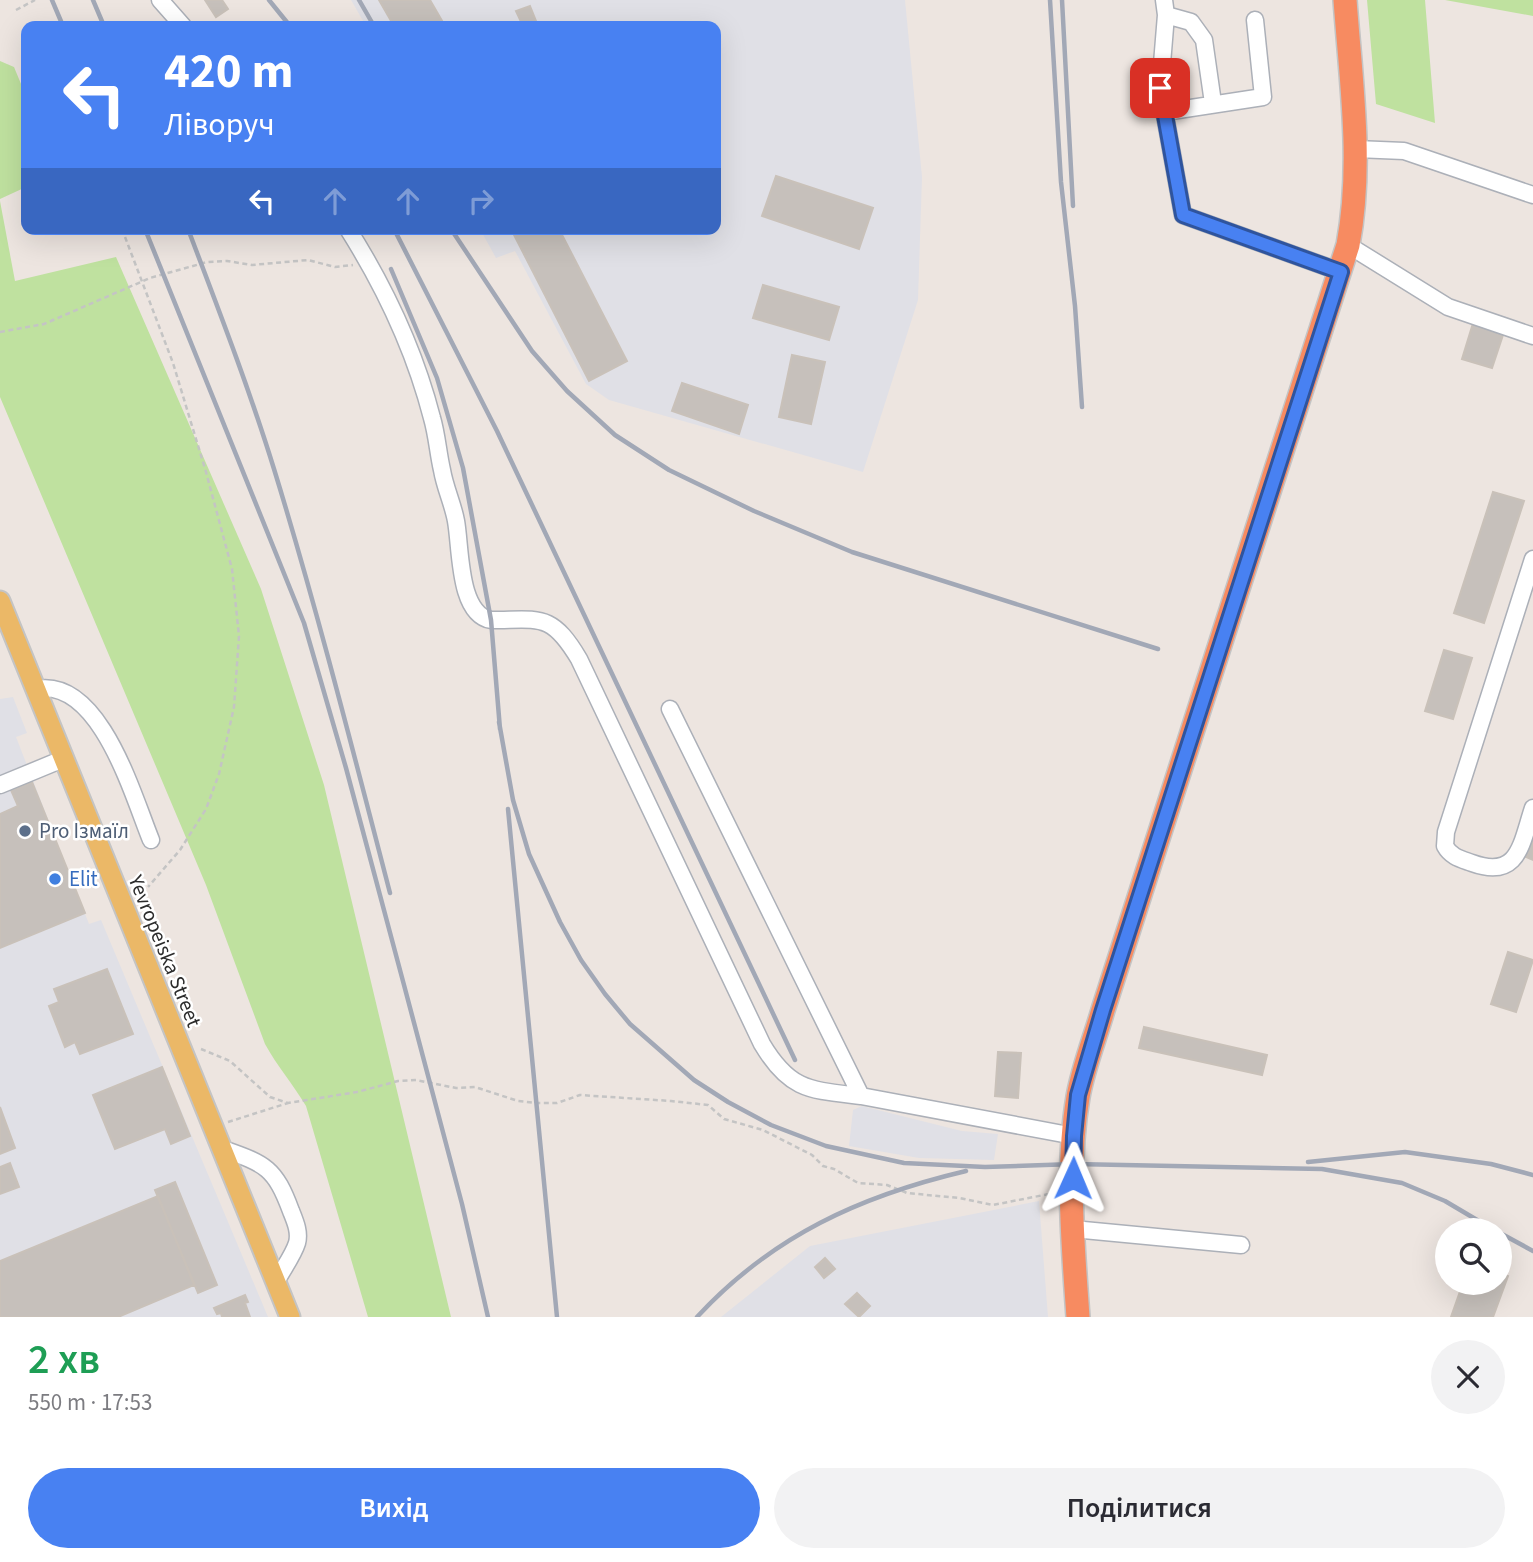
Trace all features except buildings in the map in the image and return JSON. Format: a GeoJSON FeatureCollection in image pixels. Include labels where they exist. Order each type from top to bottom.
{"type":"FeatureCollection","features":[{"type":"Feature","properties":{"kind":"highway"},"geometry":{"type":"LineString","coordinates":[[1078,1317],[1073,1185],[1078,1095],[1348,245],[1356,149],[1345,0]]}},
{"type":"Feature","properties":{"kind":"main road","name":"Yevropeiska Street"},"geometry":{"type":"LineString","coordinates":[[1,605],[290,1317]]}},
{"type":"Feature","properties":{"kind":"street"},"geometry":{"type":"LineString","coordinates":[[160,0],[179,21]]}},
{"type":"Feature","properties":{"kind":"street"},"geometry":{"type":"LineString","coordinates":[[1213,103],[1205,40],[1191,22],[1165,7],[1160,88],[1183,215],[1341,272]]}},
{"type":"Feature","properties":{"kind":"street"},"geometry":{"type":"LineString","coordinates":[[1165,112],[1263,97],[1255,20]]}},
{"type":"Feature","properties":{"kind":"street"},"geometry":{"type":"LineString","coordinates":[[1356,149],[1404,151],[1533,195]]}},
{"type":"Feature","properties":{"kind":"street"},"geometry":{"type":"LineString","coordinates":[[352,235],[368,262],[399,327],[425,394],[442,472],[456,520],[468,600],[483,619],[539,619],[560,630],[584,669],[756,1032],[775,1065],[794,1083],[823,1092],[861,1096],[1074,1136]]}},
{"type":"Feature","properties":{"kind":"street"},"geometry":{"type":"LineString","coordinates":[[1348,245],[1448,307],[1533,336]]}},
{"type":"Feature","properties":{"kind":"street"},"geometry":{"type":"LineString","coordinates":[[1533,559],[1446,832],[1445,846],[1455,856],[1489,869],[1499,868],[1514,858],[1519,850],[1533,808]]}},
{"type":"Feature","properties":{"kind":"street"},"geometry":{"type":"LineString","coordinates":[[37,689],[55,690],[79,701],[96,717],[108,736],[151,840]]}},
{"type":"Feature","properties":{"kind":"street"},"geometry":{"type":"LineString","coordinates":[[670,709],[861,1096]]}},
{"type":"Feature","properties":{"kind":"street"},"geometry":{"type":"LineString","coordinates":[[0,785],[63,759]]}},
{"type":"Feature","properties":{"kind":"street"},"geometry":{"type":"LineString","coordinates":[[223,1149],[253,1160],[272,1172],[281,1184],[297,1227],[297,1242],[276,1282]]}},
{"type":"Feature","properties":{"kind":"street"},"geometry":{"type":"LineString","coordinates":[[1073,1228],[1241,1245]]}},
{"type":"Feature","properties":{"kind":"path"},"geometry":{"type":"LineString","coordinates":[[16,10],[35,0]]}},
{"type":"Feature","properties":{"kind":"path"},"geometry":{"type":"LineString","coordinates":[[124,235],[173,363],[228,546],[236,591],[239,636],[234,707],[219,774],[206,809],[180,850],[148,887]]}},
{"type":"Feature","properties":{"kind":"path"},"geometry":{"type":"LineString","coordinates":[[0,332],[44,324],[142,281],[219,261],[253,265],[308,260],[335,267],[354,265]]}},
{"type":"Feature","properties":{"kind":"path"},"geometry":{"type":"LineString","coordinates":[[177,1040],[230,1061],[270,1097],[288,1103]]}},
{"type":"Feature","properties":{"kind":"path"},"geometry":{"type":"LineString","coordinates":[[224,1123],[288,1103],[358,1092],[398,1081],[416,1080],[457,1088],[475,1087],[518,1101],[536,1103],[557,1102],[580,1095],[708,1105],[724,1119],[763,1130],[812,1155],[823,1166],[834,1169],[858,1183],[887,1185],[907,1193],[959,1198],[993,1205],[1050,1195],[1073,1185]]}},
{"type":"Feature","properties":{"kind":"shaded area"},"geometry":{"type":"Polygon","coordinates":[[[351,0],[905,0],[922,177],[918,300],[863,472],[609,400],[586,384],[515,251],[496,258],[483,235],[721,235],[721,21],[363,21],[351,0]]]}},
{"type":"Feature","properties":{"kind":"shaded area"},"geometry":{"type":"Polygon","coordinates":[[[13,697],[27,733],[16,737],[89,924],[101,920],[268,1317],[0,1317],[0,699],[13,697]]]}},
{"type":"Feature","properties":{"kind":"shaded area"},"geometry":{"type":"Polygon","coordinates":[[[862,1106],[962,1131],[998,1134],[994,1160],[919,1158],[849,1146],[853,1110],[862,1106]]]}},
{"type":"Feature","properties":{"kind":"shaded area"},"geometry":{"type":"Polygon","coordinates":[[[1039,1201],[1048,1317],[721,1317],[810,1246],[1039,1201]]]}},
{"type":"Feature","properties":{"kind":"green space"},"geometry":{"type":"Polygon","coordinates":[[[1367,0],[1425,0],[1435,123],[1376,104],[1367,0]]]}},
{"type":"Feature","properties":{"kind":"green space"},"geometry":{"type":"Polygon","coordinates":[[[1445,0],[1533,0],[1533,16],[1445,0]]]}},
{"type":"Feature","properties":{"kind":"green space"},"geometry":{"type":"Polygon","coordinates":[[[0,61],[14,67],[21,84],[21,189],[0,199],[0,61]]]}},
{"type":"Feature","properties":{"kind":"green space"},"geometry":{"type":"Polygon","coordinates":[[[0,201],[15,281],[116,257],[261,589],[324,785],[451,1317],[368,1317],[306,1106],[265,1044],[206,885],[0,397],[0,201]]]}},
{"type":"Feature","properties":{"kind":"railway"},"geometry":{"type":"LineString","coordinates":[[52,0],[61,21]]}},
{"type":"Feature","properties":{"kind":"railway"},"geometry":{"type":"LineString","coordinates":[[93,0],[102,21]]}},
{"type":"Feature","properties":{"kind":"railway"},"geometry":{"type":"LineString","coordinates":[[269,0],[286,21]]}},
{"type":"Feature","properties":{"kind":"railway"},"geometry":{"type":"LineString","coordinates":[[359,0],[371,21]]}},
{"type":"Feature","properties":{"kind":"railway"},"geometry":{"type":"LineString","coordinates":[[1050,0],[1061,182],[1075,306],[1082,407]]}},
{"type":"Feature","properties":{"kind":"railway"},"geometry":{"type":"LineString","coordinates":[[1062,0],[1073,206]]}},
{"type":"Feature","properties":{"kind":"railway"},"geometry":{"type":"LineString","coordinates":[[147,235],[304,623],[404,985],[462,1204],[488,1317]]}},
{"type":"Feature","properties":{"kind":"railway"},"geometry":{"type":"LineString","coordinates":[[190,235],[244,378],[274,469],[320,627],[390,893]]}},
{"type":"Feature","properties":{"kind":"railway"},"geometry":{"type":"LineString","coordinates":[[397,235],[497,431],[795,1060]]}},
{"type":"Feature","properties":{"kind":"railway"},"geometry":{"type":"LineString","coordinates":[[455,235],[532,351],[567,391],[615,435],[669,470],[754,511],[852,552],[1158,649]]}},
{"type":"Feature","properties":{"kind":"railway"},"geometry":{"type":"LineString","coordinates":[[391,269],[437,378],[463,468],[491,620],[500,729]]}},
{"type":"Feature","properties":{"kind":"railway"},"geometry":{"type":"LineString","coordinates":[[499,722],[513,800],[529,854],[560,922],[581,960],[630,1024],[694,1080],[771,1125],[826,1146],[904,1163],[985,1167],[1074,1164],[1322,1169],[1402,1183],[1445,1201],[1474,1218]]}},
{"type":"Feature","properties":{"kind":"railway"},"geometry":{"type":"LineString","coordinates":[[508,809],[557,1317]]}},
{"type":"Feature","properties":{"kind":"railway"},"geometry":{"type":"LineString","coordinates":[[1308,1162],[1405,1152],[1491,1164],[1533,1175]]}},
{"type":"Feature","properties":{"kind":"railway"},"geometry":{"type":"LineString","coordinates":[[697,1317],[726,1288],[756,1264],[820,1223],[890,1193],[966,1171]]}},
{"type":"Feature","properties":{"kind":"railway"},"geometry":{"type":"LineString","coordinates":[[1512,1240],[1533,1251]]}},
{"type":"Feature","properties":{"kind":"place","name":"Pro Ізмаїл"},"geometry":{"type":"Point","coordinates":[25,831]}},
{"type":"Feature","properties":{"kind":"place","name":"Elit"},"geometry":{"type":"Point","coordinates":[55,879]}},
{"type":"Feature","properties":{"kind":"route"},"geometry":{"type":"LineString","coordinates":[[1073,1178],[1078,1095],[1103,1010],[1341,272],[1183,215],[1160,88]]}}]}
